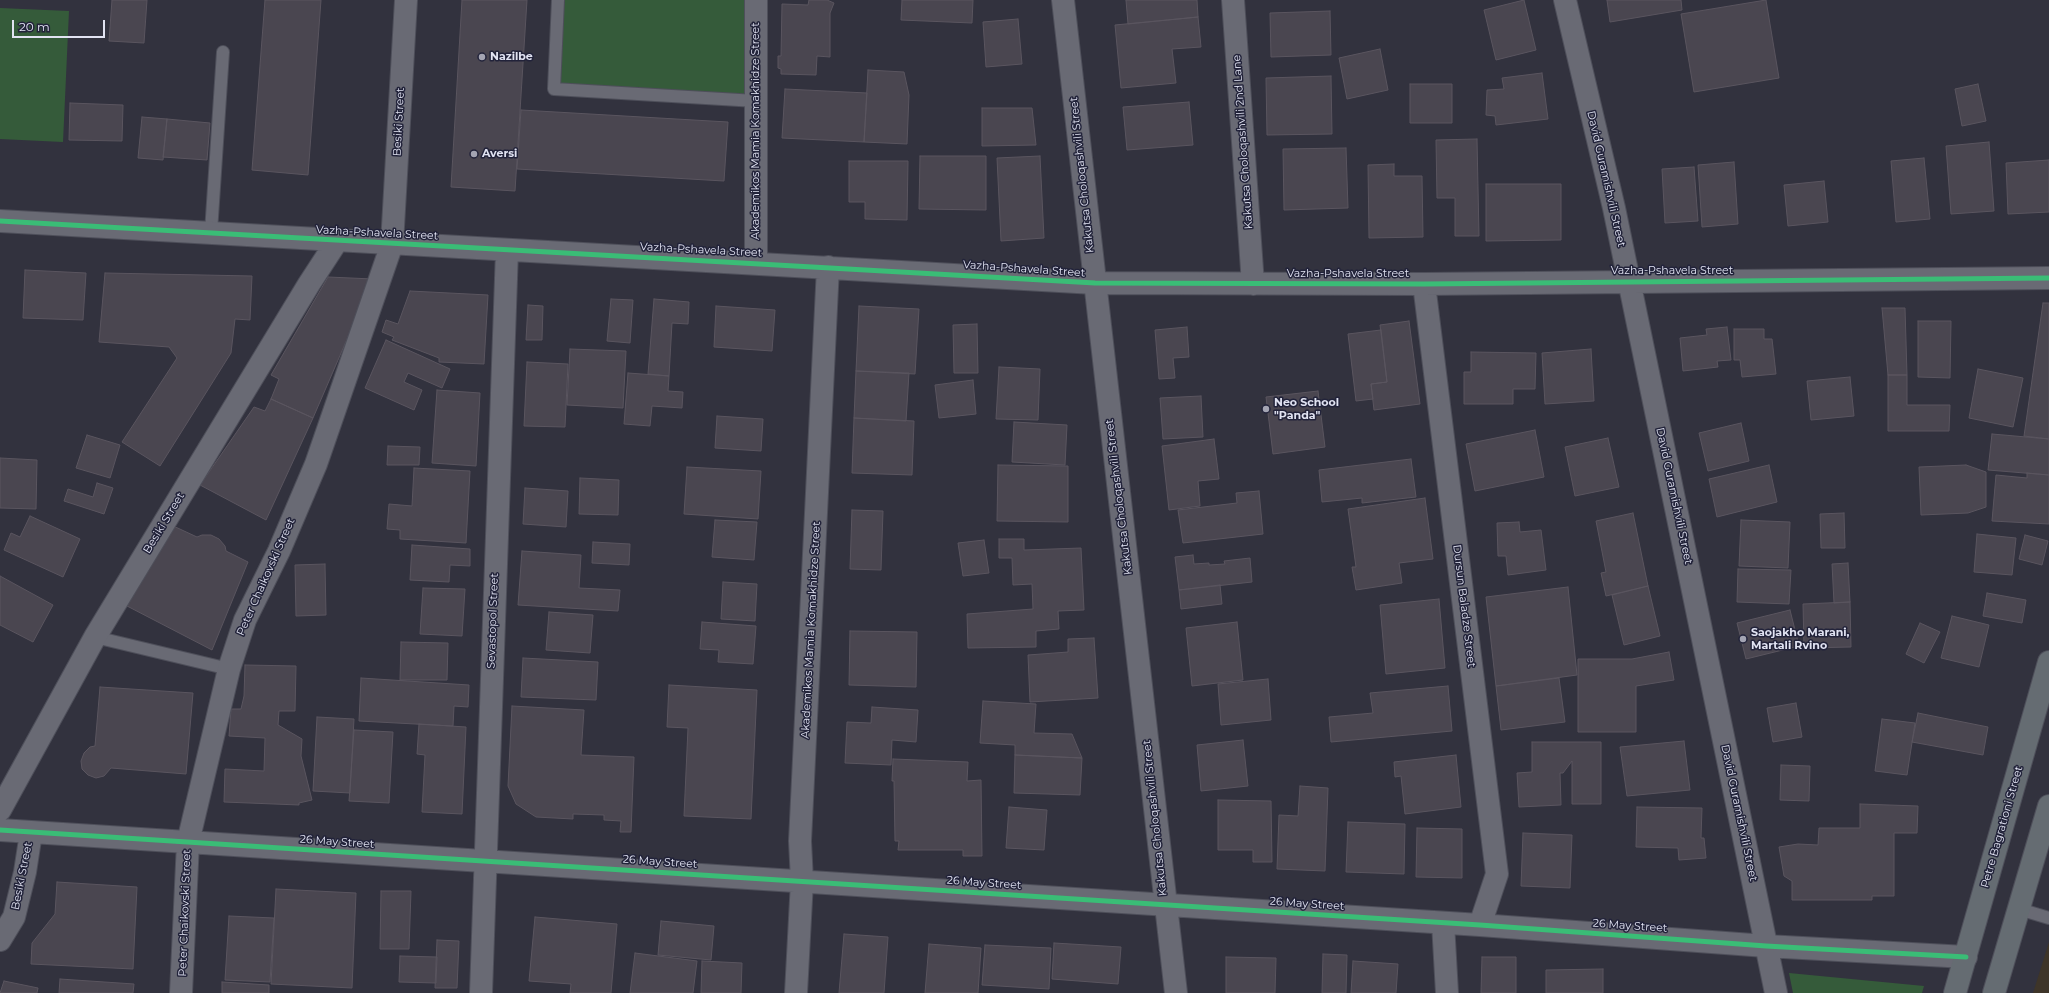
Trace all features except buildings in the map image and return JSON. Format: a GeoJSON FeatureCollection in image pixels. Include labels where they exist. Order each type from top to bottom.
{"type":"FeatureCollection","features":[{"type":"Feature","properties":{"kind":"main road","name":"Petre Bagrationi Street"},"geometry":{"type":"LineString","coordinates":[[1955,993],[2049,662]]}},
{"type":"Feature","properties":{"kind":"main road"},"geometry":{"type":"LineString","coordinates":[[1994,993],[2049,806]]}},
{"type":"Feature","properties":{"kind":"street","name":"Besiki Street"},"geometry":{"type":"LineString","coordinates":[[392,244],[406,0]]}},
{"type":"Feature","properties":{"kind":"street","name":"Akademikos Mamia Komakhidze Street"},"geometry":{"type":"LineString","coordinates":[[756,0],[756,263]]}},
{"type":"Feature","properties":{"kind":"street","name":"Kakutsa Choloqashvili Street"},"geometry":{"type":"LineString","coordinates":[[1063,0],[1176,993]]}},
{"type":"Feature","properties":{"kind":"street","name":"Kakutsa Choloqashvili 2nd Lane"},"geometry":{"type":"LineString","coordinates":[[1233,0],[1253,284]]}},
{"type":"Feature","properties":{"kind":"street","name":"David Guramishvili Street"},"geometry":{"type":"LineString","coordinates":[[1565,0],[1614,208],[1776,993]]}},
{"type":"Feature","properties":{"kind":"street","name":"Vazha-Pshavela Street"},"geometry":{"type":"LineString","coordinates":[[0,221],[211,232],[337,241],[828,267],[1095,284],[1424,284],[2049,278]]}},
{"type":"Feature","properties":{"kind":"street","name":"Besiki Street"},"geometry":{"type":"LineString","coordinates":[[0,810],[95,637],[305,290],[337,241]]}},
{"type":"Feature","properties":{"kind":"street","name":"Peter Chaikovski Street"},"geometry":{"type":"LineString","coordinates":[[181,993],[188,842],[229,669],[245,620],[279,551],[316,464],[392,244]]}},
{"type":"Feature","properties":{"kind":"street","name":"Sevastopol Street"},"geometry":{"type":"LineString","coordinates":[[481,993],[484,861],[507,250]]}},
{"type":"Feature","properties":{"kind":"street","name":"Akademikos Mamia Komakhidze Street"},"geometry":{"type":"LineString","coordinates":[[796,993],[802,881],[800,841],[828,267]]}},
{"type":"Feature","properties":{"kind":"street","name":"Dursun Baladze Street"},"geometry":{"type":"LineString","coordinates":[[1424,284],[1497,874],[1480,925]]}},
{"type":"Feature","properties":{"kind":"street","name":"26 May Street"},"geometry":{"type":"LineString","coordinates":[[0,830],[1480,925],[1766,946],[1966,957]]}},
{"type":"Feature","properties":{"kind":"street","name":"Besiki Street"},"geometry":{"type":"LineString","coordinates":[[0,940],[14,917],[25,872],[30,833]]}},
{"type":"Feature","properties":{"kind":"street"},"geometry":{"type":"LineString","coordinates":[[1443,923],[1447,993]]}},
{"type":"Feature","properties":{"kind":"lane"},"geometry":{"type":"LineString","coordinates":[[558,0],[554,89],[756,101]]}},
{"type":"Feature","properties":{"kind":"lane"},"geometry":{"type":"LineString","coordinates":[[211,232],[223,52]]}},
{"type":"Feature","properties":{"kind":"lane"},"geometry":{"type":"LineString","coordinates":[[95,637],[229,669]]}},
{"type":"Feature","properties":{"kind":"lane"},"geometry":{"type":"LineString","coordinates":[[2019,909],[2049,918]]}},
{"type":"Feature","properties":{"kind":"shaded area"},"geometry":{"type":"Polygon","coordinates":[[[2049,942],[2049,993],[2033,993],[2049,942]]]}},
{"type":"Feature","properties":{"kind":"green space"},"geometry":{"type":"Polygon","coordinates":[[[558,0],[756,0],[756,101],[554,89],[558,0]]]}},
{"type":"Feature","properties":{"kind":"green space"},"geometry":{"type":"Polygon","coordinates":[[[0,8],[69,11],[63,142],[0,139],[0,8]]]}},
{"type":"Feature","properties":{"kind":"green space"},"geometry":{"type":"Polygon","coordinates":[[[1789,973],[1924,986],[1922,993],[1793,993],[1789,973]]]}},
{"type":"Feature","properties":{"kind":"cycle path"},"geometry":{"type":"LineString","coordinates":[[0,221],[1095,283],[1424,284],[2049,278]]}},
{"type":"Feature","properties":{"kind":"cycle path"},"geometry":{"type":"LineString","coordinates":[[0,830],[1480,925],[1766,946],[1966,957]]}},
{"type":"Feature","properties":{"kind":"place","name":"Nazilbe"},"geometry":{"type":"Point","coordinates":[482,57]}},
{"type":"Feature","properties":{"kind":"place","name":"Aversi"},"geometry":{"type":"Point","coordinates":[474,154]}},
{"type":"Feature","properties":{"kind":"place","name":"Neo School \"Panda\""},"geometry":{"type":"Point","coordinates":[1266,409]}},
{"type":"Feature","properties":{"kind":"place","name":"Saojakho Marani, Martali Rvino"},"geometry":{"type":"Point","coordinates":[1743,639]}}]}
